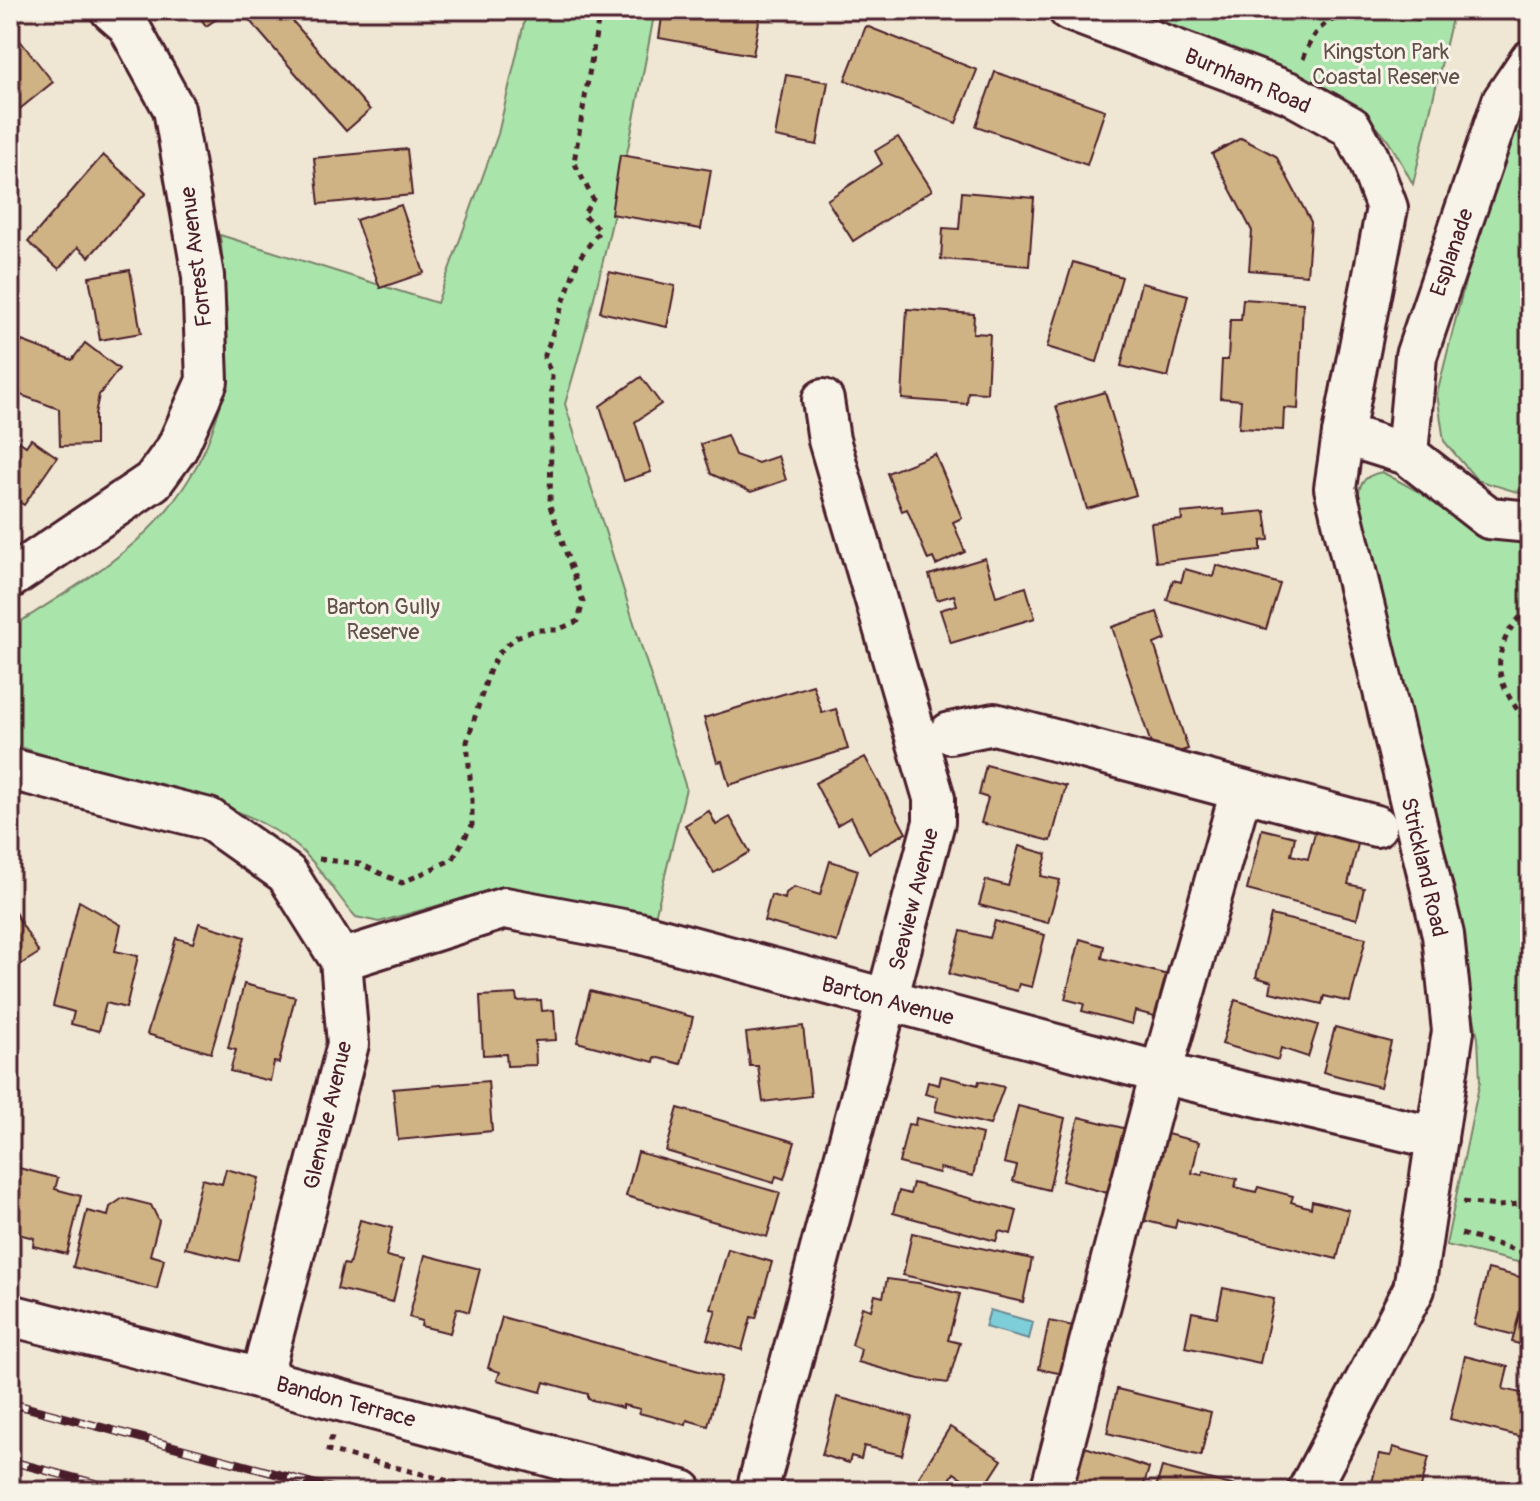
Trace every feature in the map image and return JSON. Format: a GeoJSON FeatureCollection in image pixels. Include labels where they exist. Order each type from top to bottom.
{"type":"FeatureCollection","features":[{"type":"Feature","properties":{"kind":"street","name":"Forrest Avenue"},"geometry":{"type":"LineString","coordinates":[[10,578],[153,481],[177,448],[207,381],[203,276],[174,109],[128,25],[111,10]]}},
{"type":"Feature","properties":{"kind":"street","name":"Burnham Road"},"geometry":{"type":"LineString","coordinates":[[1069,10],[1290,93],[1351,127],[1368,157],[1387,208],[1343,434]]}},
{"type":"Feature","properties":{"kind":"street","name":"Esplanade"},"geometry":{"type":"LineString","coordinates":[[1407,454],[1416,356],[1503,101],[1530,61]]}},
{"type":"Feature","properties":{"kind":"street","name":"Seaview Avenue"},"geometry":{"type":"LineString","coordinates":[[757,1491],[934,822],[934,798],[829,440],[823,400]]}},
{"type":"Feature","properties":{"kind":"street"},"geometry":{"type":"LineString","coordinates":[[1343,434],[1407,454],[1489,518],[1530,522]]}},
{"type":"Feature","properties":{"kind":"street","name":"Strickland Road"},"geometry":{"type":"LineString","coordinates":[[1308,1491],[1414,1289],[1447,1200],[1437,1138],[1453,1031],[1443,935],[1335,488],[1343,434]]}},
{"type":"Feature","properties":{"kind":"street"},"geometry":{"type":"LineString","coordinates":[[950,733],[994,724],[1376,826]]}},
{"type":"Feature","properties":{"kind":"street","name":"Glenvale Avenue"},"geometry":{"type":"LineString","coordinates":[[10,769],[209,819],[287,874],[341,960],[348,1044],[261,1379]]}},
{"type":"Feature","properties":{"kind":"street"},"geometry":{"type":"LineString","coordinates":[[1051,1491],[1161,1073],[1241,791]]}},
{"type":"Feature","properties":{"kind":"street","name":"Barton Avenue"},"geometry":{"type":"LineString","coordinates":[[341,960],[505,908],[639,933],[1161,1073],[1437,1138]]}},
{"type":"Feature","properties":{"kind":"street","name":"Bandon Terrace"},"geometry":{"type":"LineString","coordinates":[[10,1315],[682,1491]]}},
{"type":"Feature","properties":{"kind":"path"},"geometry":{"type":"LineString","coordinates":[[309,858],[360,864],[402,883],[453,859],[472,825],[467,742],[490,669],[498,654],[516,637],[536,630],[557,630],[578,621],[583,602],[550,506],[552,374],[544,358],[578,260],[600,230],[583,215],[593,199],[574,162],[600,10]]}},
{"type":"Feature","properties":{"kind":"path"},"geometry":{"type":"LineString","coordinates":[[1290,93],[1319,27],[1332,18],[1379,11],[1425,20]]}},
{"type":"Feature","properties":{"kind":"path"},"geometry":{"type":"LineString","coordinates":[[1530,610],[1519,617],[1505,638],[1499,662],[1503,685],[1525,718],[1530,735]]}},
{"type":"Feature","properties":{"kind":"path"},"geometry":{"type":"LineString","coordinates":[[1530,1021],[1530,1036]]}},
{"type":"Feature","properties":{"kind":"path"},"geometry":{"type":"LineString","coordinates":[[1447,1200],[1498,1206],[1530,1203]]}},
{"type":"Feature","properties":{"kind":"path"},"geometry":{"type":"LineString","coordinates":[[1447,1200],[1464,1213]]}},
{"type":"Feature","properties":{"kind":"path"},"geometry":{"type":"LineString","coordinates":[[1462,1225],[1460,1236],[1530,1254]]}},
{"type":"Feature","properties":{"kind":"path"},"geometry":{"type":"LineString","coordinates":[[328,1450],[488,1491]]}},
{"type":"Feature","properties":{"kind":"green space","name":"Barton Gully Reserve"},"geometry":{"type":"Polygon","coordinates":[[[527,10],[655,10],[615,208],[565,404],[686,788],[655,917],[512,894],[468,897],[379,922],[356,917],[310,859],[289,840],[235,810],[10,744],[10,628],[72,589],[128,548],[154,525],[195,469],[213,428],[226,381],[227,326],[220,235],[437,303],[498,134],[527,10]]]}},
{"type":"Feature","properties":{"kind":"green space","name":"Kingston Park Coastal Reserve"},"geometry":{"type":"Polygon","coordinates":[[[1116,10],[1454,10],[1413,184],[1383,134],[1338,96],[1116,10]]]}},
{"type":"Feature","properties":{"kind":"green space"},"geometry":{"type":"Polygon","coordinates":[[[1530,95],[1530,496],[1477,480],[1444,441],[1437,394],[1465,282],[1520,110],[1530,95]]]}},
{"type":"Feature","properties":{"kind":"green space"},"geometry":{"type":"Polygon","coordinates":[[[1382,472],[1478,524],[1530,542],[1530,1265],[1446,1245],[1480,1081],[1478,1038],[1445,866],[1359,509],[1362,484],[1369,477],[1382,472]]]}},
{"type":"Feature","properties":{"kind":"water"},"geometry":{"type":"Polygon","coordinates":[[[990,1310],[1033,1322],[1029,1339],[985,1327],[990,1310]]]}},
{"type":"Feature","properties":{"kind":"building"},"geometry":{"type":"Polygon","coordinates":[[[195,10],[230,10],[206,26],[195,10]]]}},
{"type":"Feature","properties":{"kind":"building"},"geometry":{"type":"Polygon","coordinates":[[[263,10],[283,10],[370,110],[346,131],[250,21],[263,10]]]}},
{"type":"Feature","properties":{"kind":"building"},"geometry":{"type":"Polygon","coordinates":[[[663,10],[761,10],[753,55],[659,38],[663,10]]]}},
{"type":"Feature","properties":{"kind":"building"},"geometry":{"type":"Polygon","coordinates":[[[866,26],[977,70],[956,123],[845,80],[866,26]]]}},
{"type":"Feature","properties":{"kind":"building"},"geometry":{"type":"Polygon","coordinates":[[[10,28],[53,82],[10,117],[10,28]]]}},
{"type":"Feature","properties":{"kind":"building"},"geometry":{"type":"Polygon","coordinates":[[[995,72],[1105,110],[1087,165],[976,126],[995,72]]]}},
{"type":"Feature","properties":{"kind":"building"},"geometry":{"type":"Polygon","coordinates":[[[786,75],[828,82],[817,145],[775,137],[786,75]]]}},
{"type":"Feature","properties":{"kind":"building"},"geometry":{"type":"Polygon","coordinates":[[[898,137],[932,190],[853,241],[827,200],[882,164],[875,151],[898,137]]]}},
{"type":"Feature","properties":{"kind":"building"},"geometry":{"type":"Polygon","coordinates":[[[1241,138],[1276,156],[1311,222],[1307,275],[1249,270],[1252,231],[1212,154],[1241,138]]]}},
{"type":"Feature","properties":{"kind":"building"},"geometry":{"type":"Polygon","coordinates":[[[407,149],[412,195],[319,204],[314,158],[407,149]]]}},
{"type":"Feature","properties":{"kind":"building"},"geometry":{"type":"Polygon","coordinates":[[[103,155],[146,193],[89,257],[78,247],[59,269],[28,242],[103,155]]]}},
{"type":"Feature","properties":{"kind":"building"},"geometry":{"type":"Polygon","coordinates":[[[620,155],[711,170],[701,229],[611,214],[620,155]]]}},
{"type":"Feature","properties":{"kind":"building"},"geometry":{"type":"Polygon","coordinates":[[[962,192],[1034,198],[1029,266],[941,259],[943,228],[959,229],[962,192]]]}},
{"type":"Feature","properties":{"kind":"building"},"geometry":{"type":"Polygon","coordinates":[[[401,205],[424,273],[380,288],[356,220],[401,205]]]}},
{"type":"Feature","properties":{"kind":"building"},"geometry":{"type":"Polygon","coordinates":[[[1073,262],[1122,277],[1097,362],[1047,347],[1073,262]]]}},
{"type":"Feature","properties":{"kind":"building"},"geometry":{"type":"Polygon","coordinates":[[[130,270],[141,333],[100,340],[89,277],[130,270]]]}},
{"type":"Feature","properties":{"kind":"building"},"geometry":{"type":"Polygon","coordinates":[[[609,272],[675,286],[667,327],[600,312],[609,272]]]}},
{"type":"Feature","properties":{"kind":"building"},"geometry":{"type":"Polygon","coordinates":[[[1141,283],[1188,295],[1168,377],[1121,366],[1141,283]]]}},
{"type":"Feature","properties":{"kind":"building"},"geometry":{"type":"Polygon","coordinates":[[[1243,299],[1303,303],[1298,409],[1284,408],[1283,430],[1239,428],[1241,400],[1220,398],[1222,360],[1228,360],[1230,320],[1241,320],[1243,299]]]}},
{"type":"Feature","properties":{"kind":"building"},"geometry":{"type":"Polygon","coordinates":[[[907,309],[974,314],[973,333],[990,334],[987,393],[968,392],[967,404],[902,399],[907,309]]]}},
{"type":"Feature","properties":{"kind":"building"},"geometry":{"type":"Polygon","coordinates":[[[22,341],[72,360],[85,343],[119,369],[99,395],[95,414],[95,445],[60,446],[59,409],[10,391],[10,373],[22,341]]]}},
{"type":"Feature","properties":{"kind":"building"},"geometry":{"type":"Polygon","coordinates":[[[641,377],[661,404],[635,422],[651,472],[624,481],[600,406],[641,377]]]}},
{"type":"Feature","properties":{"kind":"building"},"geometry":{"type":"Polygon","coordinates":[[[1105,392],[1136,495],[1087,509],[1056,406],[1105,392]]]}},
{"type":"Feature","properties":{"kind":"building"},"geometry":{"type":"Polygon","coordinates":[[[10,435],[26,446],[31,439],[57,457],[24,505],[10,496],[10,435]]]}},
{"type":"Feature","properties":{"kind":"building"},"geometry":{"type":"Polygon","coordinates":[[[727,435],[735,455],[758,463],[778,456],[786,480],[751,492],[711,474],[701,444],[727,435]]]}},
{"type":"Feature","properties":{"kind":"building"},"geometry":{"type":"Polygon","coordinates":[[[935,454],[962,518],[953,522],[965,552],[936,565],[933,558],[928,560],[907,509],[902,511],[887,473],[935,454]]]}},
{"type":"Feature","properties":{"kind":"building"},"geometry":{"type":"Polygon","coordinates":[[[1223,509],[1224,515],[1265,511],[1269,540],[1261,541],[1261,550],[1156,562],[1151,523],[1182,520],[1181,513],[1223,509]]]}},
{"type":"Feature","properties":{"kind":"building"},"geometry":{"type":"Polygon","coordinates":[[[985,558],[996,596],[1026,587],[1035,618],[951,643],[940,610],[957,605],[954,595],[937,600],[929,575],[985,558]]]}},
{"type":"Feature","properties":{"kind":"building"},"geometry":{"type":"Polygon","coordinates":[[[1216,565],[1280,584],[1266,629],[1167,600],[1173,580],[1181,582],[1185,569],[1213,577],[1216,565]]]}},
{"type":"Feature","properties":{"kind":"building"},"geometry":{"type":"Polygon","coordinates":[[[1157,612],[1166,639],[1154,644],[1188,749],[1156,759],[1112,627],[1157,612]]]}},
{"type":"Feature","properties":{"kind":"building"},"geometry":{"type":"Polygon","coordinates":[[[813,685],[822,713],[836,709],[848,749],[729,785],[722,761],[717,762],[704,718],[813,685]]]}},
{"type":"Feature","properties":{"kind":"building"},"geometry":{"type":"Polygon","coordinates":[[[865,757],[906,833],[869,853],[851,817],[837,825],[815,783],[865,757]]]}},
{"type":"Feature","properties":{"kind":"building"},"geometry":{"type":"Polygon","coordinates":[[[986,765],[1066,786],[1051,841],[981,823],[988,798],[979,795],[986,765]]]}},
{"type":"Feature","properties":{"kind":"building"},"geometry":{"type":"Polygon","coordinates":[[[709,811],[716,825],[730,817],[750,852],[714,873],[685,825],[709,811]]]}},
{"type":"Feature","properties":{"kind":"building"},"geometry":{"type":"Polygon","coordinates":[[[1262,829],[1295,837],[1291,855],[1308,859],[1316,829],[1359,840],[1348,884],[1364,888],[1357,919],[1247,890],[1262,829]]]}},
{"type":"Feature","properties":{"kind":"building"},"geometry":{"type":"Polygon","coordinates":[[[1019,846],[1047,854],[1041,876],[1060,880],[1048,923],[979,905],[986,880],[1008,886],[1019,846]]]}},
{"type":"Feature","properties":{"kind":"building"},"geometry":{"type":"Polygon","coordinates":[[[830,861],[858,870],[837,942],[764,921],[771,895],[785,899],[786,893],[794,887],[820,895],[830,861]]]}},
{"type":"Feature","properties":{"kind":"building"},"geometry":{"type":"Polygon","coordinates":[[[79,901],[121,925],[115,951],[138,956],[126,1008],[106,1003],[99,1031],[71,1024],[74,1012],[53,1006],[79,901]]]}},
{"type":"Feature","properties":{"kind":"building"},"geometry":{"type":"Polygon","coordinates":[[[10,904],[39,953],[10,971],[10,904]]]}},
{"type":"Feature","properties":{"kind":"building"},"geometry":{"type":"Polygon","coordinates":[[[1271,915],[1366,938],[1350,1002],[1324,996],[1322,1004],[1270,992],[1272,982],[1256,977],[1271,915]]]}},
{"type":"Feature","properties":{"kind":"building"},"geometry":{"type":"Polygon","coordinates":[[[995,921],[1045,935],[1032,987],[1019,984],[1017,991],[949,974],[961,931],[990,938],[995,921]]]}},
{"type":"Feature","properties":{"kind":"building"},"geometry":{"type":"Polygon","coordinates":[[[199,923],[245,937],[211,1053],[147,1034],[176,938],[193,943],[199,923]]]}},
{"type":"Feature","properties":{"kind":"building"},"geometry":{"type":"Polygon","coordinates":[[[1080,939],[1104,946],[1102,958],[1172,976],[1162,1018],[1135,1011],[1132,1024],[1082,1011],[1084,1004],[1065,999],[1080,939]]]}},
{"type":"Feature","properties":{"kind":"building"},"geometry":{"type":"Polygon","coordinates":[[[244,984],[295,997],[279,1063],[274,1062],[270,1081],[230,1071],[236,1050],[228,1048],[244,984]]]}},
{"type":"Feature","properties":{"kind":"building"},"geometry":{"type":"Polygon","coordinates":[[[590,991],[693,1017],[681,1064],[655,1057],[654,1062],[577,1042],[590,991]]]}},
{"type":"Feature","properties":{"kind":"building"},"geometry":{"type":"Polygon","coordinates":[[[516,994],[517,1001],[541,1000],[542,1011],[554,1010],[556,1040],[535,1041],[536,1065],[507,1066],[506,1054],[483,1055],[480,996],[516,994]]]}},
{"type":"Feature","properties":{"kind":"building"},"geometry":{"type":"Polygon","coordinates":[[[1235,1000],[1318,1025],[1308,1057],[1281,1048],[1278,1060],[1222,1044],[1235,1000]]]}},
{"type":"Feature","properties":{"kind":"building"},"geometry":{"type":"Polygon","coordinates":[[[803,1026],[811,1096],[763,1102],[758,1066],[750,1066],[746,1033],[803,1026]]]}},
{"type":"Feature","properties":{"kind":"building"},"geometry":{"type":"Polygon","coordinates":[[[1335,1027],[1391,1042],[1380,1087],[1323,1072],[1335,1027]]]}},
{"type":"Feature","properties":{"kind":"building"},"geometry":{"type":"Polygon","coordinates":[[[941,1076],[978,1085],[979,1081],[1004,1087],[990,1125],[935,1111],[938,1097],[925,1094],[928,1082],[939,1085],[941,1076]]]}},
{"type":"Feature","properties":{"kind":"building"},"geometry":{"type":"Polygon","coordinates":[[[488,1081],[492,1131],[398,1140],[393,1089],[488,1081]]]}},
{"type":"Feature","properties":{"kind":"building"},"geometry":{"type":"Polygon","coordinates":[[[1018,1106],[1065,1118],[1049,1190],[1013,1181],[1017,1166],[1004,1163],[1018,1106]]]}},
{"type":"Feature","properties":{"kind":"building"},"geometry":{"type":"Polygon","coordinates":[[[678,1108],[795,1142],[784,1179],[776,1176],[774,1183],[666,1151],[678,1108]]]}},
{"type":"Feature","properties":{"kind":"building"},"geometry":{"type":"Polygon","coordinates":[[[1079,1117],[1131,1130],[1115,1195],[1062,1181],[1079,1117]]]}},
{"type":"Feature","properties":{"kind":"building"},"geometry":{"type":"Polygon","coordinates":[[[916,1118],[982,1134],[973,1176],[940,1168],[939,1173],[899,1163],[908,1124],[915,1125],[916,1118]]]}},
{"type":"Feature","properties":{"kind":"building"},"geometry":{"type":"Polygon","coordinates":[[[1159,1132],[1199,1142],[1192,1173],[1202,1175],[1203,1171],[1237,1179],[1235,1187],[1256,1192],[1258,1187],[1293,1196],[1291,1202],[1311,1208],[1312,1201],[1349,1210],[1337,1259],[1177,1220],[1175,1228],[1138,1219],[1159,1132]]]}},
{"type":"Feature","properties":{"kind":"building"},"geometry":{"type":"Polygon","coordinates":[[[638,1152],[780,1193],[767,1237],[626,1196],[638,1152]]]}},
{"type":"Feature","properties":{"kind":"building"},"geometry":{"type":"Polygon","coordinates":[[[15,1167],[58,1178],[55,1189],[81,1196],[67,1254],[33,1246],[34,1238],[10,1232],[10,1182],[15,1167]]]}},
{"type":"Feature","properties":{"kind":"building"},"geometry":{"type":"Polygon","coordinates":[[[226,1169],[259,1178],[239,1261],[185,1248],[202,1179],[222,1184],[226,1169]]]}},
{"type":"Feature","properties":{"kind":"building"},"geometry":{"type":"Polygon","coordinates":[[[913,1183],[1017,1211],[1011,1234],[999,1231],[996,1241],[893,1213],[899,1191],[910,1194],[913,1183]]]}},
{"type":"Feature","properties":{"kind":"building"},"geometry":{"type":"Polygon","coordinates":[[[123,1198],[151,1205],[159,1221],[150,1255],[164,1259],[157,1289],[73,1267],[87,1211],[108,1216],[110,1207],[123,1198]]]}},
{"type":"Feature","properties":{"kind":"building"},"geometry":{"type":"Polygon","coordinates":[[[360,1220],[392,1228],[386,1256],[403,1260],[393,1302],[337,1289],[343,1264],[349,1265],[360,1220]]]}},
{"type":"Feature","properties":{"kind":"building"},"geometry":{"type":"Polygon","coordinates":[[[912,1233],[1032,1259],[1023,1302],[903,1275],[912,1233]]]}},
{"type":"Feature","properties":{"kind":"building"},"geometry":{"type":"Polygon","coordinates":[[[728,1249],[772,1262],[756,1318],[751,1317],[742,1350],[707,1339],[716,1310],[711,1309],[728,1249]]]}},
{"type":"Feature","properties":{"kind":"building"},"geometry":{"type":"Polygon","coordinates":[[[425,1255],[480,1269],[469,1312],[457,1308],[450,1333],[421,1326],[422,1321],[409,1317],[425,1255]]]}},
{"type":"Feature","properties":{"kind":"building"},"geometry":{"type":"Polygon","coordinates":[[[1488,1269],[1528,1279],[1515,1335],[1474,1325],[1488,1269]]]}},
{"type":"Feature","properties":{"kind":"building"},"geometry":{"type":"Polygon","coordinates":[[[887,1279],[960,1294],[948,1340],[960,1343],[948,1383],[919,1379],[858,1362],[861,1349],[852,1345],[862,1307],[871,1310],[875,1295],[883,1297],[887,1279]]]}},
{"type":"Feature","properties":{"kind":"building"},"geometry":{"type":"Polygon","coordinates":[[[1530,1280],[1530,1347],[1512,1342],[1530,1280]]]}},
{"type":"Feature","properties":{"kind":"building"},"geometry":{"type":"Polygon","coordinates":[[[1223,1288],[1274,1299],[1260,1363],[1185,1347],[1192,1312],[1217,1317],[1223,1288]]]}},
{"type":"Feature","properties":{"kind":"building"},"geometry":{"type":"Polygon","coordinates":[[[502,1317],[721,1377],[708,1426],[687,1420],[686,1425],[639,1413],[640,1409],[588,1399],[588,1394],[544,1382],[541,1392],[497,1380],[500,1372],[488,1368],[502,1317]]]}},
{"type":"Feature","properties":{"kind":"building"},"geometry":{"type":"Polygon","coordinates":[[[1049,1321],[1083,1328],[1073,1376],[1039,1369],[1049,1321]]]}},
{"type":"Feature","properties":{"kind":"building"},"geometry":{"type":"Polygon","coordinates":[[[1465,1356],[1508,1367],[1503,1389],[1530,1395],[1530,1439],[1450,1419],[1465,1356]]]}},
{"type":"Feature","properties":{"kind":"building"},"geometry":{"type":"Polygon","coordinates":[[[1117,1389],[1211,1412],[1201,1456],[1107,1433],[1117,1389]]]}},
{"type":"Feature","properties":{"kind":"building"},"geometry":{"type":"Polygon","coordinates":[[[837,1397],[912,1417],[902,1455],[864,1446],[861,1459],[851,1456],[849,1463],[822,1455],[837,1397]]]}},
{"type":"Feature","properties":{"kind":"building"},"geometry":{"type":"Polygon","coordinates":[[[950,1427],[1002,1460],[982,1491],[954,1473],[943,1491],[919,1477],[950,1427]]]}},
{"type":"Feature","properties":{"kind":"building"},"geometry":{"type":"Polygon","coordinates":[[[1082,1446],[1149,1468],[1142,1491],[1068,1491],[1082,1446]]]}},
{"type":"Feature","properties":{"kind":"building"},"geometry":{"type":"Polygon","coordinates":[[[1393,1447],[1429,1457],[1420,1491],[1370,1491],[1379,1454],[1391,1456],[1393,1447]]]}},
{"type":"Feature","properties":{"kind":"building"},"geometry":{"type":"Polygon","coordinates":[[[1162,1467],[1243,1488],[1242,1491],[1155,1491],[1162,1467]]]}},
{"type":"Feature","properties":{"kind":"railway"},"geometry":{"type":"LineString","coordinates":[[10,1403],[341,1491]]}},
{"type":"Feature","properties":{"kind":"railway"},"geometry":{"type":"LineString","coordinates":[[10,1461],[124,1491]]}}]}
